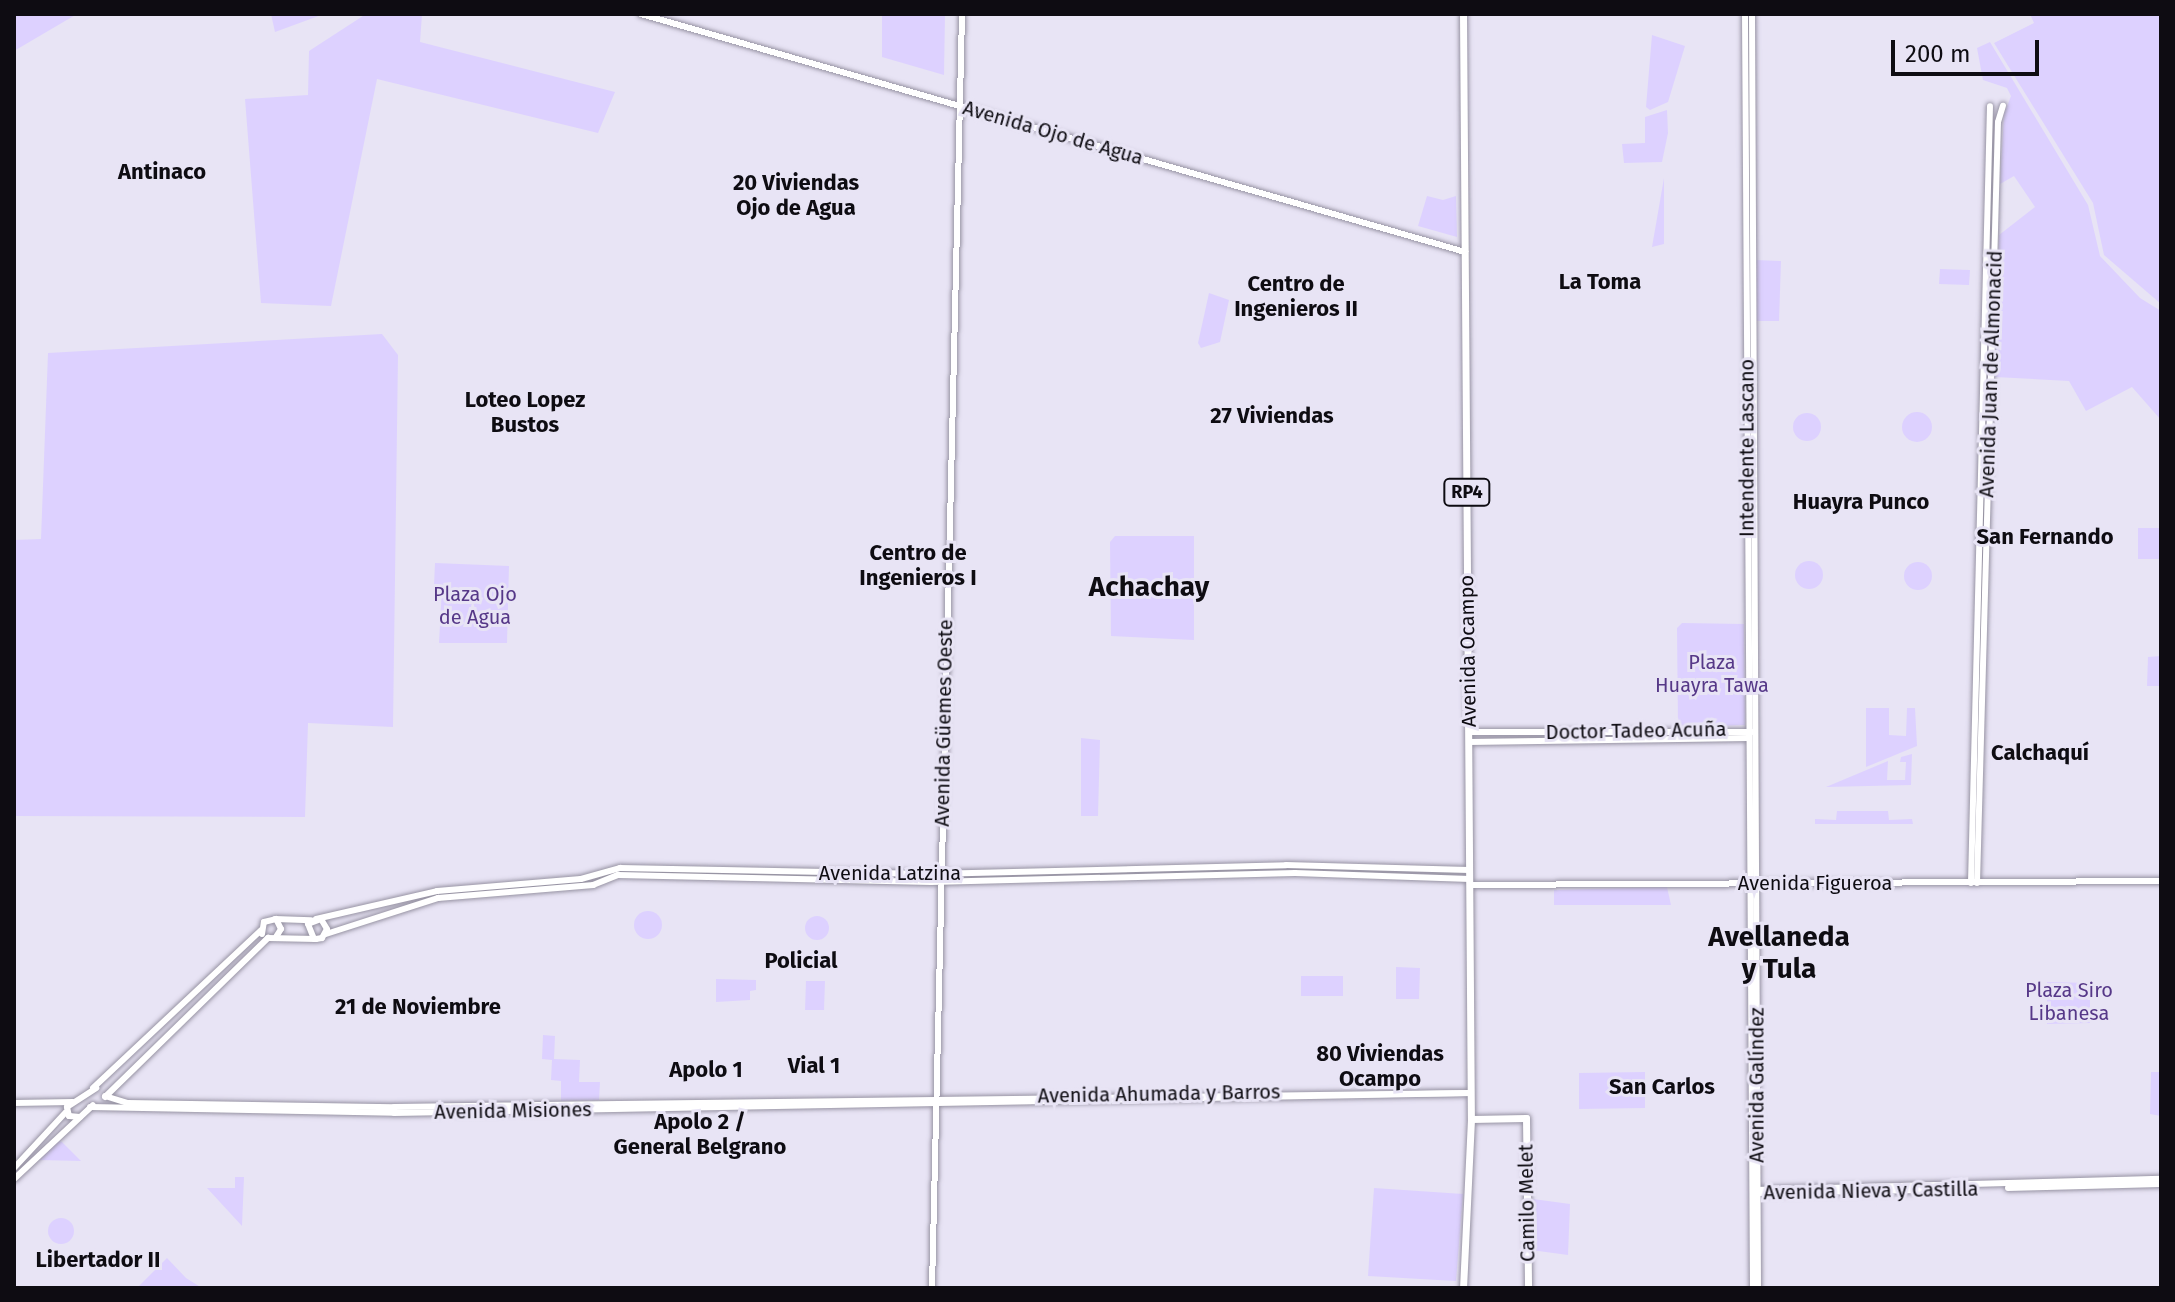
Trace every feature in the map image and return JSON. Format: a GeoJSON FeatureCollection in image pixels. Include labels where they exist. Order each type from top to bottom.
{"type":"FeatureCollection","features":[{"type":"Feature","properties":{"kind":"main road","name":"Avenida Ojo de Agua"},"geometry":{"type":"LineString","coordinates":[[641,14],[1465,252]]}},
{"type":"Feature","properties":{"kind":"main road","name":"Avenida Güemes Oeste"},"geometry":{"type":"LineString","coordinates":[[932,1288],[962,14]]}},
{"type":"Feature","properties":{"kind":"main road","name":"Avenida Ocampo"},"geometry":{"type":"LineString","coordinates":[[1463,14],[1471,1093],[1471,1189],[1463,1288]]}},
{"type":"Feature","properties":{"kind":"main road","name":"Intendente Lascano"},"geometry":{"type":"LineString","coordinates":[[1745,14],[1752,883]]}},
{"type":"Feature","properties":{"kind":"main road","name":"Intendente Lascano"},"geometry":{"type":"LineString","coordinates":[[1751,734],[1752,14]]}},
{"type":"Feature","properties":{"kind":"main road"},"geometry":{"type":"LineString","coordinates":[[1974,883],[1990,106]]}},
{"type":"Feature","properties":{"kind":"main road","name":"Avenida Juan de Almonacid"},"geometry":{"type":"LineString","coordinates":[[1974,883],[1998,122],[2003,106]]}},
{"type":"Feature","properties":{"kind":"main road","name":"Doctor Tadeo Acuña"},"geometry":{"type":"LineString","coordinates":[[1469,732],[1751,734]]}},
{"type":"Feature","properties":{"kind":"main road","name":"Doctor Tadeo Acuña"},"geometry":{"type":"LineString","coordinates":[[1469,742],[1751,734]]}},
{"type":"Feature","properties":{"kind":"main road","name":"Avenida Latzina"},"geometry":{"type":"LineString","coordinates":[[274,919],[314,919],[452,889],[581,879],[620,868],[941,877],[1286,865],[1469,870]]}},
{"type":"Feature","properties":{"kind":"main road","name":"Avenida Latzina"},"geometry":{"type":"LineString","coordinates":[[314,939],[438,898],[593,885],[618,875],[941,877],[1295,873],[1470,882]]}},
{"type":"Feature","properties":{"kind":"main road","name":"Avenida Figueroa"},"geometry":{"type":"LineString","coordinates":[[1470,882],[2161,881]]}},
{"type":"Feature","properties":{"kind":"main road","name":"Avenida Galíndez"},"geometry":{"type":"LineString","coordinates":[[1752,883],[1755,1288]]}},
{"type":"Feature","properties":{"kind":"main road"},"geometry":{"type":"LineString","coordinates":[[14,1168],[58,1126],[73,1102],[93,1088],[261,930],[265,921],[274,919],[281,927],[272,938],[14,1179]]}},
{"type":"Feature","properties":{"kind":"main road"},"geometry":{"type":"LineString","coordinates":[[314,939],[307,932],[314,919],[325,923],[326,934]]}},
{"type":"Feature","properties":{"kind":"main road"},"geometry":{"type":"LineString","coordinates":[[261,930],[272,938],[314,939]]}},
{"type":"Feature","properties":{"kind":"main road","name":"Avenida Misiones"},"geometry":{"type":"LineString","coordinates":[[93,1088],[105,1096],[128,1103],[394,1107],[937,1100]]}},
{"type":"Feature","properties":{"kind":"main road","name":"Avenida Ahumada y Barros"},"geometry":{"type":"LineString","coordinates":[[937,1100],[1471,1093]]}},
{"type":"Feature","properties":{"kind":"main road","name":"Avenida Misiones"},"geometry":{"type":"LineString","coordinates":[[90,1107],[394,1113],[937,1100]]}},
{"type":"Feature","properties":{"kind":"main road"},"geometry":{"type":"LineString","coordinates":[[14,1103],[73,1102]]}},
{"type":"Feature","properties":{"kind":"main road"},"geometry":{"type":"LineString","coordinates":[[49,1104],[80,1117]]}},
{"type":"Feature","properties":{"kind":"main road","name":"Camilo Melet"},"geometry":{"type":"LineString","coordinates":[[1471,1119],[1526,1118],[1528,1288]]}},
{"type":"Feature","properties":{"kind":"main road","name":"Avenida Nieva y Castilla"},"geometry":{"type":"LineString","coordinates":[[1756,1191],[2161,1182]]}},
{"type":"Feature","properties":{"kind":"green space"},"geometry":{"type":"Polygon","coordinates":[[[14,14],[77,14],[14,51],[14,14]]]}},
{"type":"Feature","properties":{"kind":"green space"},"geometry":{"type":"Polygon","coordinates":[[[271,14],[324,14],[275,32],[271,14]]]}},
{"type":"Feature","properties":{"kind":"green space"},"geometry":{"type":"Polygon","coordinates":[[[366,14],[422,14],[420,42],[615,92],[598,133],[377,79],[331,306],[261,303],[245,99],[308,95],[309,51],[366,14]]]}},
{"type":"Feature","properties":{"kind":"green space"},"geometry":{"type":"Polygon","coordinates":[[[882,14],[945,14],[944,75],[882,57],[882,14]]]}},
{"type":"Feature","properties":{"kind":"green space"},"geometry":{"type":"Polygon","coordinates":[[[2030,14],[2161,14],[2161,304],[2104,255],[2093,203],[1994,43],[2034,23],[2030,14]]]}},
{"type":"Feature","properties":{"kind":"green space"},"geometry":{"type":"Polygon","coordinates":[[[1652,35],[1685,46],[1668,102],[1650,110],[1646,107],[1652,35]]]}},
{"type":"Feature","properties":{"kind":"green space"},"geometry":{"type":"Polygon","coordinates":[[[1990,42],[2088,205],[2100,256],[2140,298],[2161,311],[2161,420],[2132,387],[2086,411],[2069,381],[1995,377],[1999,235],[2035,207],[2014,176],[2000,184],[2004,114],[2011,96],[2007,88],[1983,80],[1977,48],[1990,42]]]}},
{"type":"Feature","properties":{"kind":"green space"},"geometry":{"type":"Polygon","coordinates":[[[1667,110],[1668,133],[1662,162],[1624,163],[1622,144],[1645,143],[1645,117],[1667,110]]]}},
{"type":"Feature","properties":{"kind":"green space"},"geometry":{"type":"Polygon","coordinates":[[[1664,178],[1664,244],[1652,247],[1664,178]]]}},
{"type":"Feature","properties":{"kind":"green space"},"geometry":{"type":"Polygon","coordinates":[[[1427,196],[1443,200],[1456,196],[1457,237],[1418,226],[1427,196]]]}},
{"type":"Feature","properties":{"kind":"green space"},"geometry":{"type":"Polygon","coordinates":[[[1755,260],[1781,261],[1779,321],[1756,321],[1755,260]]]}},
{"type":"Feature","properties":{"kind":"green space"},"geometry":{"type":"Polygon","coordinates":[[[1940,269],[1970,270],[1969,285],[1939,284],[1940,269]]]}},
{"type":"Feature","properties":{"kind":"green space"},"geometry":{"type":"Polygon","coordinates":[[[1209,293],[1229,300],[1220,342],[1201,348],[1198,343],[1209,293]]]}},
{"type":"Feature","properties":{"kind":"green space"},"geometry":{"type":"Polygon","coordinates":[[[382,334],[398,355],[393,727],[308,723],[305,817],[14,816],[14,540],[41,539],[48,353],[382,334]]]}},
{"type":"Feature","properties":{"kind":"green space"},"geometry":{"type":"Polygon","coordinates":[[[1917,412],[1923,413],[1931,421],[1931,433],[1923,441],[1917,442],[1911,441],[1903,433],[1902,427],[1903,421],[1911,413],[1917,412]]]}},
{"type":"Feature","properties":{"kind":"green space"},"geometry":{"type":"Polygon","coordinates":[[[1807,413],[1817,417],[1821,427],[1817,437],[1807,441],[1797,437],[1793,427],[1797,417],[1807,413]]]}},
{"type":"Feature","properties":{"kind":"green space"},"geometry":{"type":"Polygon","coordinates":[[[2138,528],[2161,528],[2161,559],[2138,559],[2138,528]]]}},
{"type":"Feature","properties":{"kind":"green space"},"geometry":{"type":"Polygon","coordinates":[[[1115,536],[1194,536],[1194,640],[1111,636],[1110,542],[1115,536]]]}},
{"type":"Feature","properties":{"kind":"green space"},"geometry":{"type":"Polygon","coordinates":[[[1809,561],[1819,565],[1823,575],[1819,585],[1809,589],[1799,585],[1795,575],[1799,565],[1809,561]]]}},
{"type":"Feature","properties":{"kind":"green space"},"geometry":{"type":"Polygon","coordinates":[[[1918,562],[1928,566],[1932,576],[1928,586],[1918,590],[1908,586],[1904,576],[1908,566],[1918,562]]]}},
{"type":"Feature","properties":{"kind":"green space","name":"Plaza Ojo de Agua"},"geometry":{"type":"Polygon","coordinates":[[[435,563],[509,566],[507,643],[439,643],[442,587],[434,586],[435,563]]]}},
{"type":"Feature","properties":{"kind":"green space","name":"Plaza Huayra Tawa"},"geometry":{"type":"Polygon","coordinates":[[[1682,623],[1744,624],[1745,725],[1678,727],[1677,628],[1682,623]]]}},
{"type":"Feature","properties":{"kind":"green space"},"geometry":{"type":"Polygon","coordinates":[[[2161,656],[2161,686],[2147,686],[2148,657],[2161,656]]]}},
{"type":"Feature","properties":{"kind":"green space"},"geometry":{"type":"Polygon","coordinates":[[[1866,708],[1889,708],[1889,735],[1906,736],[1907,708],[1915,708],[1917,746],[1866,767],[1866,708]]]}},
{"type":"Feature","properties":{"kind":"green space"},"geometry":{"type":"Polygon","coordinates":[[[1081,738],[1100,740],[1098,816],[1081,816],[1081,738]]]}},
{"type":"Feature","properties":{"kind":"green space"},"geometry":{"type":"Polygon","coordinates":[[[1912,754],[1911,785],[1826,787],[1888,761],[1887,780],[1905,780],[1906,762],[1900,762],[1901,757],[1912,754]]]}},
{"type":"Feature","properties":{"kind":"green space"},"geometry":{"type":"Polygon","coordinates":[[[1837,811],[1888,811],[1889,820],[1912,819],[1913,824],[1815,824],[1815,819],[1836,820],[1837,811]]]}},
{"type":"Feature","properties":{"kind":"green space"},"geometry":{"type":"Polygon","coordinates":[[[1667,887],[1671,905],[1554,905],[1554,890],[1667,887]]]}},
{"type":"Feature","properties":{"kind":"green space"},"geometry":{"type":"Polygon","coordinates":[[[648,911],[658,915],[662,925],[658,935],[648,939],[638,935],[634,925],[638,915],[648,911]]]}},
{"type":"Feature","properties":{"kind":"green space"},"geometry":{"type":"Polygon","coordinates":[[[817,916],[828,923],[829,928],[822,939],[817,940],[806,933],[805,928],[812,917],[817,916]]]}},
{"type":"Feature","properties":{"kind":"green space"},"geometry":{"type":"Polygon","coordinates":[[[1396,967],[1420,968],[1419,999],[1396,999],[1396,967]]]}},
{"type":"Feature","properties":{"kind":"green space"},"geometry":{"type":"Polygon","coordinates":[[[1301,976],[1343,976],[1343,996],[1301,996],[1301,976]]]}},
{"type":"Feature","properties":{"kind":"green space"},"geometry":{"type":"Polygon","coordinates":[[[716,979],[756,980],[756,990],[750,991],[750,1000],[716,1002],[716,979]]]}},
{"type":"Feature","properties":{"kind":"green space"},"geometry":{"type":"Polygon","coordinates":[[[806,981],[825,981],[824,1010],[805,1010],[806,981]]]}},
{"type":"Feature","properties":{"kind":"green space","name":"Plaza Siro Libanesa"},"geometry":{"type":"Polygon","coordinates":[[[2047,982],[2090,983],[2090,1023],[2047,1024],[2047,982]]]}},
{"type":"Feature","properties":{"kind":"green space"},"geometry":{"type":"Polygon","coordinates":[[[543,1035],[555,1036],[554,1059],[580,1060],[579,1082],[600,1082],[599,1100],[561,1101],[561,1081],[551,1080],[552,1060],[542,1059],[543,1035]]]}},
{"type":"Feature","properties":{"kind":"green space"},"geometry":{"type":"Polygon","coordinates":[[[1645,1072],[1645,1108],[1579,1109],[1579,1073],[1645,1072]]]}},
{"type":"Feature","properties":{"kind":"green space"},"geometry":{"type":"Polygon","coordinates":[[[2151,1072],[2161,1072],[2161,1116],[2150,1114],[2151,1072]]]}},
{"type":"Feature","properties":{"kind":"green space"},"geometry":{"type":"Polygon","coordinates":[[[58,1141],[62,1142],[81,1161],[39,1160],[58,1141]]]}},
{"type":"Feature","properties":{"kind":"green space"},"geometry":{"type":"Polygon","coordinates":[[[235,1177],[244,1177],[242,1226],[207,1188],[235,1188],[235,1177]]]}},
{"type":"Feature","properties":{"kind":"green space"},"geometry":{"type":"Polygon","coordinates":[[[1374,1188],[1463,1194],[1456,1281],[1368,1276],[1374,1188]]]}},
{"type":"Feature","properties":{"kind":"green space"},"geometry":{"type":"Polygon","coordinates":[[[1533,1199],[1570,1204],[1568,1255],[1531,1250],[1533,1199]]]}},
{"type":"Feature","properties":{"kind":"green space"},"geometry":{"type":"Polygon","coordinates":[[[61,1218],[70,1222],[74,1231],[70,1240],[61,1244],[52,1240],[48,1231],[52,1222],[61,1218]]]}},
{"type":"Feature","properties":{"kind":"green space"},"geometry":{"type":"Polygon","coordinates":[[[167,1258],[186,1278],[202,1288],[137,1288],[167,1258]]]}},
{"type":"Feature","properties":{"kind":"district","name":"Antinaco"},"geometry":{"type":"Point","coordinates":[162,172]}},
{"type":"Feature","properties":{"kind":"district","name":"20 Viviendas Ojo de Agua"},"geometry":{"type":"Point","coordinates":[796,194]}},
{"type":"Feature","properties":{"kind":"district","name":"La Toma"},"geometry":{"type":"Point","coordinates":[1600,282]}},
{"type":"Feature","properties":{"kind":"district","name":"Centro de Ingenieros II"},"geometry":{"type":"Point","coordinates":[1296,296]}},
{"type":"Feature","properties":{"kind":"district","name":"Loteo Lopez Bustos"},"geometry":{"type":"Point","coordinates":[525,412]}},
{"type":"Feature","properties":{"kind":"district","name":"27 Viviendas"},"geometry":{"type":"Point","coordinates":[1272,416]}},
{"type":"Feature","properties":{"kind":"district","name":"Huayra Punco"},"geometry":{"type":"Point","coordinates":[1861,502]}},
{"type":"Feature","properties":{"kind":"district","name":"San Fernando"},"geometry":{"type":"Point","coordinates":[2045,537]}},
{"type":"Feature","properties":{"kind":"district","name":"Centro de Ingenieros I"},"geometry":{"type":"Point","coordinates":[918,564]}},
{"type":"Feature","properties":{"kind":"district","name":"Achachay"},"geometry":{"type":"Point","coordinates":[1149,587]}},
{"type":"Feature","properties":{"kind":"district","name":"Calchaquí"},"geometry":{"type":"Point","coordinates":[2040,753]}},
{"type":"Feature","properties":{"kind":"district","name":"Avellaneda y Tula"},"geometry":{"type":"Point","coordinates":[1779,953]}},
{"type":"Feature","properties":{"kind":"district","name":"Policial"},"geometry":{"type":"Point","coordinates":[801,961]}},
{"type":"Feature","properties":{"kind":"district","name":"21 de Noviembre"},"geometry":{"type":"Point","coordinates":[418,1007]}},
{"type":"Feature","properties":{"kind":"district","name":"Vial 1"},"geometry":{"type":"Point","coordinates":[814,1066]}},
{"type":"Feature","properties":{"kind":"district","name":"80 Viviendas Ocampo"},"geometry":{"type":"Point","coordinates":[1380,1066]}},
{"type":"Feature","properties":{"kind":"district","name":"Apolo 1"},"geometry":{"type":"Point","coordinates":[706,1070]}},
{"type":"Feature","properties":{"kind":"district","name":"San Carlos"},"geometry":{"type":"Point","coordinates":[1662,1087]}},
{"type":"Feature","properties":{"kind":"district","name":"Apolo 2 / General Belgrano"},"geometry":{"type":"Point","coordinates":[700,1134]}},
{"type":"Feature","properties":{"kind":"district","name":"Libertador II"},"geometry":{"type":"Point","coordinates":[98,1260]}}]}
